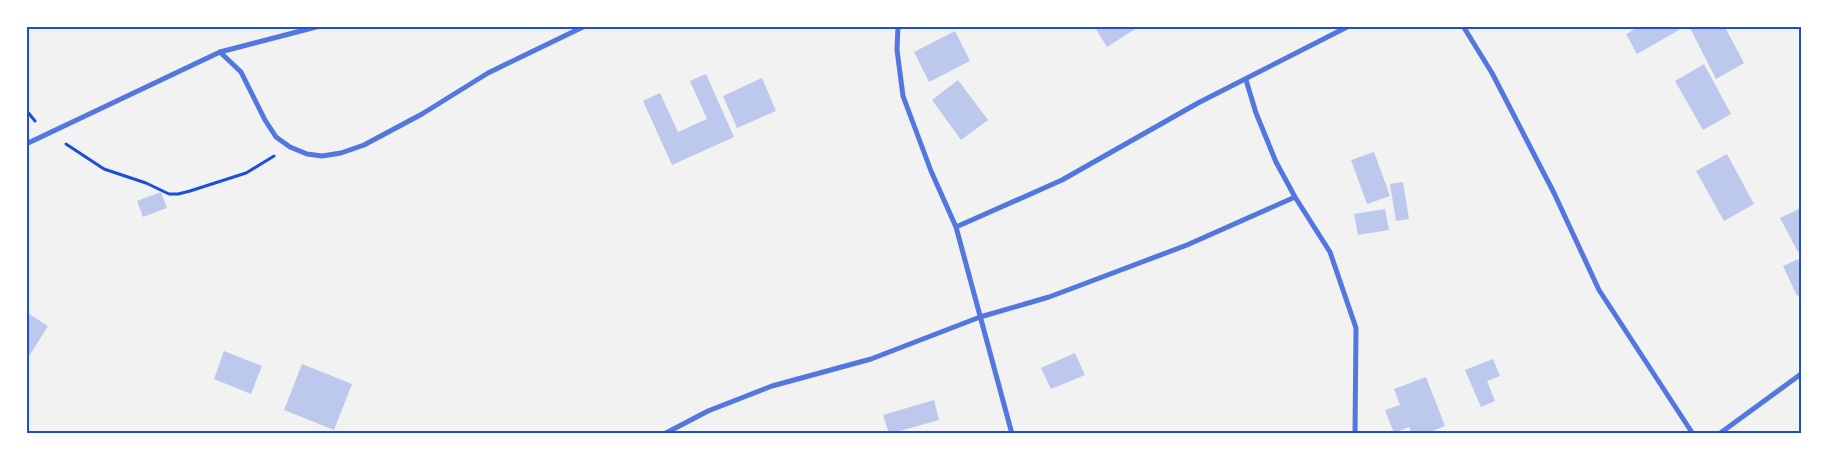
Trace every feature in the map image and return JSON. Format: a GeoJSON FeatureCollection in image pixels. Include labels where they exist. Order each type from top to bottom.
{"type":"FeatureCollection","features":[{"type":"Feature","properties":{"kind":"street"},"geometry":{"type":"LineString","coordinates":[[26,144],[220,52],[320,26]]}},
{"type":"Feature","properties":{"kind":"street"},"geometry":{"type":"LineString","coordinates":[[220,52],[241,72],[265,120],[276,137],[290,147],[307,154],[322,156],[341,153],[364,144],[422,114],[488,73],[585,26]]}},
{"type":"Feature","properties":{"kind":"street"},"geometry":{"type":"LineString","coordinates":[[898,26],[897,50],[904,96],[931,171],[956,227],[1012,434]]}},
{"type":"Feature","properties":{"kind":"street"},"geometry":{"type":"LineString","coordinates":[[956,227],[1062,180],[1198,103],[1349,26]]}},
{"type":"Feature","properties":{"kind":"street"},"geometry":{"type":"LineString","coordinates":[[1463,26],[1492,73],[1554,193],[1599,290],[1693,434]]}},
{"type":"Feature","properties":{"kind":"street"},"geometry":{"type":"LineString","coordinates":[[1246,80],[1256,114],[1276,162],[1295,197],[1330,252],[1356,328],[1355,434]]}},
{"type":"Feature","properties":{"kind":"street"},"geometry":{"type":"LineString","coordinates":[[664,434],[708,411],[772,386],[871,359],[980,317],[1049,297],[1187,245],[1295,197]]}},
{"type":"Feature","properties":{"kind":"street"},"geometry":{"type":"LineString","coordinates":[[1719,434],[1801,374]]}},
{"type":"Feature","properties":{"kind":"path"},"geometry":{"type":"LineString","coordinates":[[46,135],[71,147],[104,169],[146,183],[169,194],[190,191],[246,172],[290,147]]}},
{"type":"Feature","properties":{"kind":"building"},"geometry":{"type":"Polygon","coordinates":[[[1094,26],[1140,26],[1107,47],[1094,26]]]}},
{"type":"Feature","properties":{"kind":"building"},"geometry":{"type":"Polygon","coordinates":[[[1640,26],[1677,26],[1679,30],[1637,54],[1626,34],[1640,26]]]}},
{"type":"Feature","properties":{"kind":"building"},"geometry":{"type":"Polygon","coordinates":[[[1694,26],[1730,26],[1726,29],[1744,63],[1716,79],[1690,28],[1694,26]]]}},
{"type":"Feature","properties":{"kind":"building"},"geometry":{"type":"Polygon","coordinates":[[[955,31],[970,61],[929,82],[914,52],[955,31]]]}},
{"type":"Feature","properties":{"kind":"building"},"geometry":{"type":"Polygon","coordinates":[[[1704,64],[1731,114],[1703,130],[1675,81],[1704,64]]]}},
{"type":"Feature","properties":{"kind":"building"},"geometry":{"type":"Polygon","coordinates":[[[706,74],[734,137],[672,165],[643,101],[660,93],[678,132],[707,119],[690,81],[706,74]]]}},
{"type":"Feature","properties":{"kind":"building"},"geometry":{"type":"Polygon","coordinates":[[[762,78],[776,111],[737,128],[723,96],[762,78]]]}},
{"type":"Feature","properties":{"kind":"building"},"geometry":{"type":"Polygon","coordinates":[[[958,80],[988,120],[961,140],[932,100],[958,80]]]}},
{"type":"Feature","properties":{"kind":"building"},"geometry":{"type":"Polygon","coordinates":[[[1374,152],[1390,196],[1367,204],[1351,160],[1374,152]]]}},
{"type":"Feature","properties":{"kind":"building"},"geometry":{"type":"Polygon","coordinates":[[[1727,154],[1754,204],[1724,221],[1696,171],[1727,154]]]}},
{"type":"Feature","properties":{"kind":"building"},"geometry":{"type":"Polygon","coordinates":[[[1403,182],[1409,219],[1396,221],[1390,184],[1403,182]]]}},
{"type":"Feature","properties":{"kind":"building"},"geometry":{"type":"Polygon","coordinates":[[[161,192],[167,208],[143,217],[137,201],[161,192]]]}},
{"type":"Feature","properties":{"kind":"building"},"geometry":{"type":"Polygon","coordinates":[[[1801,208],[1801,250],[1798,252],[1780,218],[1801,208]]]}},
{"type":"Feature","properties":{"kind":"building"},"geometry":{"type":"Polygon","coordinates":[[[1385,209],[1389,230],[1358,235],[1354,214],[1385,209]]]}},
{"type":"Feature","properties":{"kind":"building"},"geometry":{"type":"Polygon","coordinates":[[[1798,259],[1801,264],[1801,294],[1797,296],[1783,266],[1798,259]]]}},
{"type":"Feature","properties":{"kind":"building"},"geometry":{"type":"Polygon","coordinates":[[[26,312],[48,326],[26,361],[26,312]]]}},
{"type":"Feature","properties":{"kind":"building"},"geometry":{"type":"Polygon","coordinates":[[[224,351],[262,366],[251,394],[214,379],[224,351]]]}},
{"type":"Feature","properties":{"kind":"building"},"geometry":{"type":"Polygon","coordinates":[[[1075,353],[1085,375],[1051,389],[1041,368],[1075,353]]]}},
{"type":"Feature","properties":{"kind":"building"},"geometry":{"type":"Polygon","coordinates":[[[1493,359],[1500,376],[1487,381],[1495,401],[1481,407],[1465,370],[1493,359]]]}},
{"type":"Feature","properties":{"kind":"building"},"geometry":{"type":"Polygon","coordinates":[[[302,364],[352,384],[334,430],[284,410],[302,364]]]}},
{"type":"Feature","properties":{"kind":"building"},"geometry":{"type":"Polygon","coordinates":[[[1426,377],[1445,426],[1425,434],[1412,434],[1409,427],[1394,433],[1385,410],[1400,405],[1394,389],[1426,377]]]}},
{"type":"Feature","properties":{"kind":"building"},"geometry":{"type":"Polygon","coordinates":[[[934,400],[939,420],[889,434],[883,415],[934,400]]]}}]}
